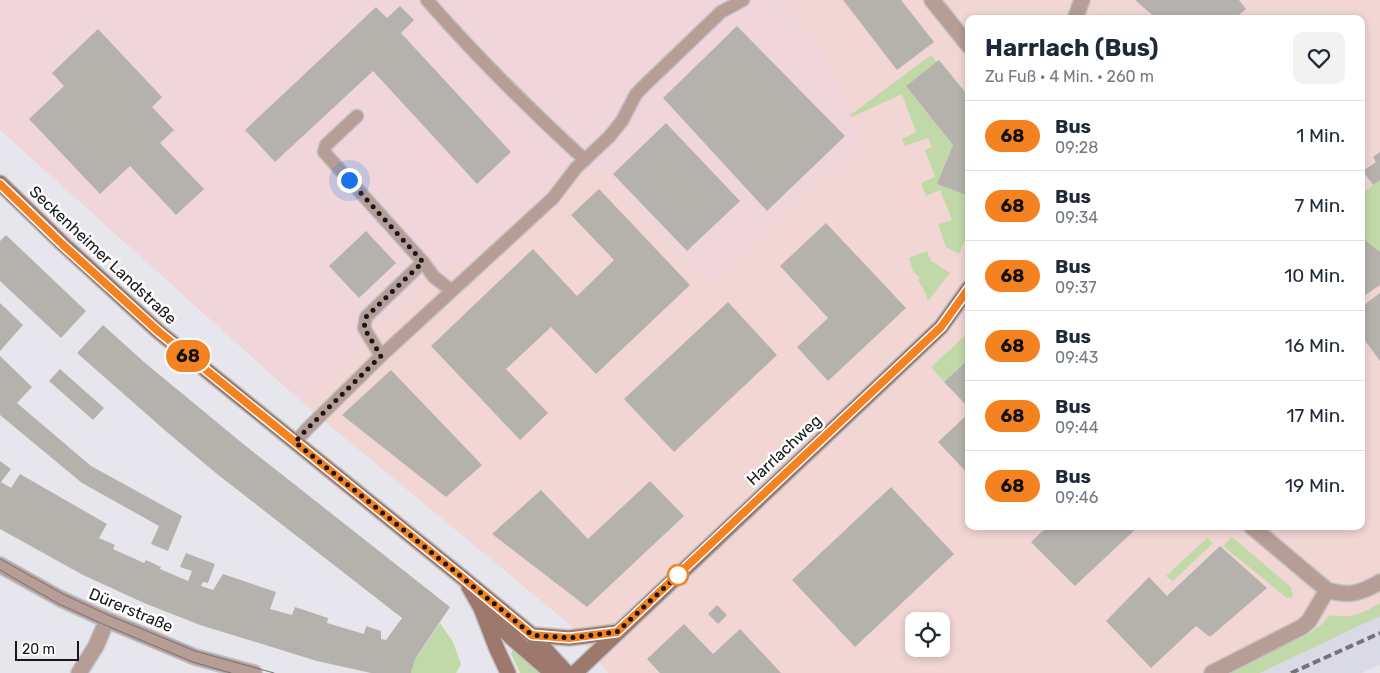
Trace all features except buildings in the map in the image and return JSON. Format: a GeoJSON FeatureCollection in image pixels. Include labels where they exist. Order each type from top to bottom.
{"type":"FeatureCollection","features":[{"type":"Feature","properties":{"kind":"main road","name":"Seckenheimer Landstraße"},"geometry":{"type":"LineString","coordinates":[[0,184],[62,244],[159,332],[532,635],[567,673]]}},
{"type":"Feature","properties":{"kind":"main road","name":"Harrlachweg"},"geometry":{"type":"LineString","coordinates":[[575,673],[941,327],[965,296]]}},
{"type":"Feature","properties":{"kind":"main road","name":"Seckenheimer Landstraße"},"geometry":{"type":"LineString","coordinates":[[463,578],[481,608],[508,673]]}},
{"type":"Feature","properties":{"kind":"main road"},"geometry":{"type":"LineString","coordinates":[[481,608],[513,640],[552,673]]}},
{"type":"Feature","properties":{"kind":"main road"},"geometry":{"type":"LineString","coordinates":[[532,635],[569,638],[617,632]]}},
{"type":"Feature","properties":{"kind":"street"},"geometry":{"type":"LineString","coordinates":[[932,0],[965,41]]}},
{"type":"Feature","properties":{"kind":"street"},"geometry":{"type":"LineString","coordinates":[[1076,15],[1082,0]]}},
{"type":"Feature","properties":{"kind":"street"},"geometry":{"type":"LineString","coordinates":[[1256,530],[1327,590],[1338,594],[1356,593],[1380,582]]}},
{"type":"Feature","properties":{"kind":"street","name":"Dürerstraße"},"geometry":{"type":"LineString","coordinates":[[0,565],[61,599],[107,620],[195,657],[254,673]]}},
{"type":"Feature","properties":{"kind":"street"},"geometry":{"type":"LineString","coordinates":[[1212,673],[1302,627],[1309,621],[1327,590]]}},
{"type":"Feature","properties":{"kind":"street"},"geometry":{"type":"LineString","coordinates":[[79,673],[96,646],[107,620]]}},
{"type":"Feature","properties":{"kind":"lane"},"geometry":{"type":"LineString","coordinates":[[427,0],[458,36],[495,74],[584,160]]}},
{"type":"Feature","properties":{"kind":"lane"},"geometry":{"type":"LineString","coordinates":[[295,442],[381,356],[553,198],[576,168],[622,122],[636,94],[721,12],[742,0]]}},
{"type":"Feature","properties":{"kind":"lane"},"geometry":{"type":"LineString","coordinates":[[357,116],[326,145],[324,152],[423,262],[434,277],[452,292]]}},
{"type":"Feature","properties":{"kind":"lane"},"geometry":{"type":"LineString","coordinates":[[381,356],[364,328],[366,317],[423,262]]}},
{"type":"Feature","properties":{"kind":"shaded area"},"geometry":{"type":"Polygon","coordinates":[[[0,0],[781,0],[808,31],[827,60],[863,142],[708,287],[599,170],[558,166],[556,174],[549,184],[472,257],[465,262],[447,264],[422,290],[369,338],[304,404],[0,130],[0,0]]]}},
{"type":"Feature","properties":{"kind":"shaded area"},"geometry":{"type":"Polygon","coordinates":[[[781,0],[1380,0],[1380,603],[1358,615],[1341,617],[1330,615],[1322,624],[1307,635],[1227,673],[608,673],[569,624],[304,404],[369,338],[422,290],[447,264],[465,262],[556,174],[558,165],[599,170],[708,287],[808,31],[781,0]]]}},
{"type":"Feature","properties":{"kind":"shaded area"},"geometry":{"type":"Polygon","coordinates":[[[1380,616],[1380,665],[1362,673],[1260,673],[1380,616]]]}},
{"type":"Feature","properties":{"kind":"green space"},"geometry":{"type":"Polygon","coordinates":[[[931,55],[937,62],[906,86],[953,145],[937,184],[965,194],[965,240],[959,254],[946,247],[938,224],[952,220],[940,190],[926,196],[921,183],[935,177],[925,150],[932,147],[928,138],[905,146],[902,139],[916,132],[902,94],[852,117],[849,116],[931,55]]]}},
{"type":"Feature","properties":{"kind":"green space"},"geometry":{"type":"Polygon","coordinates":[[[1380,180],[1380,252],[1365,240],[1365,191],[1380,180]]]}},
{"type":"Feature","properties":{"kind":"green space"},"geometry":{"type":"Polygon","coordinates":[[[927,251],[931,261],[950,273],[928,301],[918,280],[920,278],[913,271],[909,258],[927,251]]]}},
{"type":"Feature","properties":{"kind":"green space"},"geometry":{"type":"Polygon","coordinates":[[[965,336],[965,363],[944,382],[931,367],[965,336]]]}},
{"type":"Feature","properties":{"kind":"green space"},"geometry":{"type":"Polygon","coordinates":[[[1232,537],[1291,587],[1293,597],[1287,598],[1223,546],[1232,537]]]}},
{"type":"Feature","properties":{"kind":"green space"},"geometry":{"type":"Polygon","coordinates":[[[1207,538],[1213,543],[1173,581],[1166,576],[1207,538]]]}},
{"type":"Feature","properties":{"kind":"green space"},"geometry":{"type":"Polygon","coordinates":[[[1380,603],[1380,616],[1260,673],[1227,673],[1307,635],[1322,624],[1330,615],[1356,615],[1380,603]]]}},
{"type":"Feature","properties":{"kind":"green space"},"geometry":{"type":"Polygon","coordinates":[[[440,623],[453,642],[461,664],[456,673],[411,673],[415,659],[440,623]]]}},
{"type":"Feature","properties":{"kind":"green space"},"geometry":{"type":"Polygon","coordinates":[[[515,650],[540,672],[520,673],[511,654],[515,650]]]}},
{"type":"Feature","properties":{"kind":"tram line"},"geometry":{"type":"LineString","coordinates":[[0,559],[63,594],[108,615],[195,651],[274,673]]}},
{"type":"Feature","properties":{"kind":"tram line"},"geometry":{"type":"LineString","coordinates":[[0,570],[59,604],[105,625],[193,662],[231,673]]}},
{"type":"Feature","properties":{"kind":"railway"},"geometry":{"type":"LineString","coordinates":[[1291,673],[1380,633]]}},
{"type":"Feature","properties":{"kind":"bus line","name":"68"},"geometry":{"type":"LineString","coordinates":[[0,184],[62,244],[159,332],[532,635],[569,638],[617,632],[941,327],[965,294]]}},
{"type":"Feature","properties":{"kind":"route"},"geometry":{"type":"LineString","coordinates":[[349,180],[423,262],[366,317],[364,328],[381,356],[295,442],[532,635],[569,638],[617,632],[678,575]]}}]}
